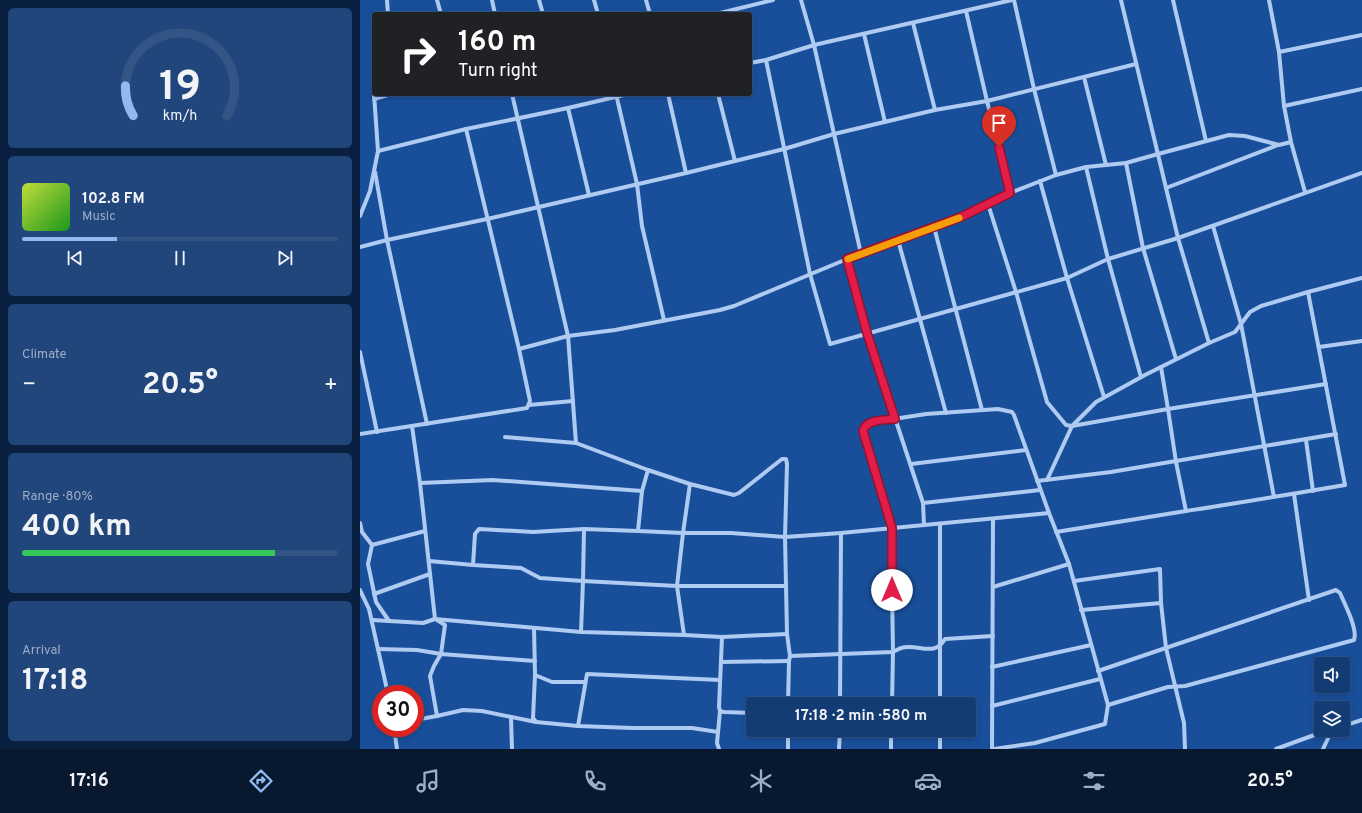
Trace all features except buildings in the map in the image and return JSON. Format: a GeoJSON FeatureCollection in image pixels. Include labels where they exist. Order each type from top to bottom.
{"type":"FeatureCollection","features":[{"type":"Feature","properties":{"kind":"street"},"geometry":{"type":"LineString","coordinates":[[387,0],[388,12]]}},
{"type":"Feature","properties":{"kind":"street"},"geometry":{"type":"LineString","coordinates":[[437,0],[440,12]]}},
{"type":"Feature","properties":{"kind":"street"},"geometry":{"type":"LineString","coordinates":[[492,0],[495,12]]}},
{"type":"Feature","properties":{"kind":"street"},"geometry":{"type":"LineString","coordinates":[[539,0],[542,12]]}},
{"type":"Feature","properties":{"kind":"street"},"geometry":{"type":"LineString","coordinates":[[594,0],[597,12]]}},
{"type":"Feature","properties":{"kind":"street"},"geometry":{"type":"LineString","coordinates":[[646,0],[649,12]]}},
{"type":"Feature","properties":{"kind":"street"},"geometry":{"type":"LineString","coordinates":[[749,0],[752,5]]}},
{"type":"Feature","properties":{"kind":"street"},"geometry":{"type":"LineString","coordinates":[[724,12],[773,0]]}},
{"type":"Feature","properties":{"kind":"street"},"geometry":{"type":"LineString","coordinates":[[801,0],[814,45],[861,254]]}},
{"type":"Feature","properties":{"kind":"street"},"geometry":{"type":"LineString","coordinates":[[752,63],[766,60],[814,45],[1013,0],[1056,175]]}},
{"type":"Feature","properties":{"kind":"street"},"geometry":{"type":"LineString","coordinates":[[1121,0],[1178,238],[1209,343]]}},
{"type":"Feature","properties":{"kind":"street"},"geometry":{"type":"LineString","coordinates":[[1173,0],[1206,141]]}},
{"type":"Feature","properties":{"kind":"street"},"geometry":{"type":"LineString","coordinates":[[1269,0],[1279,52],[1284,106],[1291,142],[1305,192]]}},
{"type":"Feature","properties":{"kind":"street"},"geometry":{"type":"LineString","coordinates":[[966,11],[1010,193]]}},
{"type":"Feature","properties":{"kind":"street"},"geometry":{"type":"LineString","coordinates":[[913,23],[935,110]]}},
{"type":"Feature","properties":{"kind":"street"},"geometry":{"type":"LineString","coordinates":[[864,34],[885,122]]}},
{"type":"Feature","properties":{"kind":"street"},"geometry":{"type":"LineString","coordinates":[[1279,52],[1362,35]]}},
{"type":"Feature","properties":{"kind":"street"},"geometry":{"type":"LineString","coordinates":[[766,60],[810,274],[830,344],[1067,278],[1108,259],[1178,238],[1362,173]]}},
{"type":"Feature","properties":{"kind":"street"},"geometry":{"type":"LineString","coordinates":[[360,247],[686,173],[784,149],[834,134],[935,110],[987,101],[1136,64]]}},
{"type":"Feature","properties":{"kind":"street"},"geometry":{"type":"LineString","coordinates":[[1084,77],[1106,165]]}},
{"type":"Feature","properties":{"kind":"street"},"geometry":{"type":"LineString","coordinates":[[1284,106],[1362,89]]}},
{"type":"Feature","properties":{"kind":"street"},"geometry":{"type":"LineString","coordinates":[[360,216],[370,191],[378,151],[374,99],[385,96]]}},
{"type":"Feature","properties":{"kind":"street"},"geometry":{"type":"LineString","coordinates":[[512,96],[568,336],[576,443]]}},
{"type":"Feature","properties":{"kind":"street"},"geometry":{"type":"LineString","coordinates":[[378,151],[466,129],[568,108],[613,96]]}},
{"type":"Feature","properties":{"kind":"street"},"geometry":{"type":"LineString","coordinates":[[617,96],[637,184],[642,226],[664,320]]}},
{"type":"Feature","properties":{"kind":"street"},"geometry":{"type":"LineString","coordinates":[[668,96],[686,173]]}},
{"type":"Feature","properties":{"kind":"street"},"geometry":{"type":"LineString","coordinates":[[719,96],[735,161]]}},
{"type":"Feature","properties":{"kind":"street"},"geometry":{"type":"LineString","coordinates":[[568,108],[589,195]]}},
{"type":"Feature","properties":{"kind":"street"},"geometry":{"type":"LineString","coordinates":[[466,129],[519,349],[530,401],[529,405]]}},
{"type":"Feature","properties":{"kind":"street"},"geometry":{"type":"LineString","coordinates":[[519,349],[568,336],[615,330],[734,306],[847,259],[961,217],[1010,193],[1056,175],[1086,167],[1126,163],[1229,135],[1245,136],[1279,145]]}},
{"type":"Feature","properties":{"kind":"street"},"geometry":{"type":"LineString","coordinates":[[1166,188],[1279,145],[1291,142]]}},
{"type":"Feature","properties":{"kind":"street"},"geometry":{"type":"LineString","coordinates":[[1126,163],[1143,248],[1176,359]]}},
{"type":"Feature","properties":{"kind":"street"},"geometry":{"type":"LineString","coordinates":[[1086,167],[1108,259],[1141,377]]}},
{"type":"Feature","properties":{"kind":"street"},"geometry":{"type":"LineString","coordinates":[[375,172],[387,240],[426,424]]}},
{"type":"Feature","properties":{"kind":"street"},"geometry":{"type":"LineString","coordinates":[[1040,181],[1067,278],[1104,398]]}},
{"type":"Feature","properties":{"kind":"street"},"geometry":{"type":"LineString","coordinates":[[988,204],[1016,292],[1047,402],[1066,425],[1072,426],[1326,384]]}},
{"type":"Feature","properties":{"kind":"street"},"geometry":{"type":"LineString","coordinates":[[1212,226],[1241,324],[1274,497]]}},
{"type":"Feature","properties":{"kind":"street"},"geometry":{"type":"LineString","coordinates":[[934,227],[982,410]]}},
{"type":"Feature","properties":{"kind":"street"},"geometry":{"type":"LineString","coordinates":[[898,240],[946,413]]}},
{"type":"Feature","properties":{"kind":"street"},"geometry":{"type":"LineString","coordinates":[[847,259],[867,333],[923,502],[924,525]]}},
{"type":"Feature","properties":{"kind":"street"},"geometry":{"type":"LineString","coordinates":[[1047,480],[1072,426],[1096,402],[1161,366],[1234,332],[1250,312],[1261,306],[1362,278]]}},
{"type":"Feature","properties":{"kind":"street"},"geometry":{"type":"LineString","coordinates":[[1056,532],[1346,485],[1308,292]]}},
{"type":"Feature","properties":{"kind":"street"},"geometry":{"type":"LineString","coordinates":[[1319,347],[1362,341]]}},
{"type":"Feature","properties":{"kind":"street"},"geometry":{"type":"LineString","coordinates":[[360,352],[377,432]]}},
{"type":"Feature","properties":{"kind":"street"},"geometry":{"type":"LineString","coordinates":[[1161,366],[1176,462],[1186,511]]}},
{"type":"Feature","properties":{"kind":"street"},"geometry":{"type":"LineString","coordinates":[[360,434],[526,408],[529,405],[574,401]]}},
{"type":"Feature","properties":{"kind":"street"},"geometry":{"type":"LineString","coordinates":[[892,697],[892,528],[863,431],[864,426],[868,423],[926,414],[998,410],[1012,412],[1014,415],[1040,490],[1069,564],[1108,705],[1105,724],[1035,743],[993,749],[993,519]]}},
{"type":"Feature","properties":{"kind":"street"},"geometry":{"type":"LineString","coordinates":[[412,426],[435,619]]}},
{"type":"Feature","properties":{"kind":"street"},"geometry":{"type":"LineString","coordinates":[[1037,481],[1176,462],[1336,434]]}},
{"type":"Feature","properties":{"kind":"street"},"geometry":{"type":"LineString","coordinates":[[505,437],[576,443],[690,484],[734,495],[739,493],[782,459],[786,459],[788,464],[785,537],[787,634],[790,656],[788,697]]}},
{"type":"Feature","properties":{"kind":"street"},"geometry":{"type":"LineString","coordinates":[[1306,440],[1312,490]]}},
{"type":"Feature","properties":{"kind":"street"},"geometry":{"type":"LineString","coordinates":[[911,464],[1026,450]]}},
{"type":"Feature","properties":{"kind":"street"},"geometry":{"type":"LineString","coordinates":[[638,531],[642,491],[648,470]]}},
{"type":"Feature","properties":{"kind":"street"},"geometry":{"type":"LineString","coordinates":[[420,483],[493,480],[642,491]]}},
{"type":"Feature","properties":{"kind":"street"},"geometry":{"type":"LineString","coordinates":[[684,635],[676,586],[690,484]]}},
{"type":"Feature","properties":{"kind":"street"},"geometry":{"type":"LineString","coordinates":[[923,502],[1040,490]]}},
{"type":"Feature","properties":{"kind":"street"},"geometry":{"type":"LineString","coordinates":[[1294,494],[1309,600]]}},
{"type":"Feature","properties":{"kind":"street"},"geometry":{"type":"LineString","coordinates":[[473,564],[475,534],[479,530],[533,532],[584,530],[731,533],[785,537],[1049,513]]}},
{"type":"Feature","properties":{"kind":"street"},"geometry":{"type":"LineString","coordinates":[[360,522],[362,532],[372,545],[368,564],[376,602],[389,621]]}},
{"type":"Feature","properties":{"kind":"street"},"geometry":{"type":"LineString","coordinates":[[940,524],[940,697]]}},
{"type":"Feature","properties":{"kind":"street"},"geometry":{"type":"LineString","coordinates":[[581,632],[584,530]]}},
{"type":"Feature","properties":{"kind":"street"},"geometry":{"type":"LineString","coordinates":[[372,545],[425,531]]}},
{"type":"Feature","properties":{"kind":"street"},"geometry":{"type":"LineString","coordinates":[[840,697],[842,654],[841,533]]}},
{"type":"Feature","properties":{"kind":"street"},"geometry":{"type":"LineString","coordinates":[[429,561],[521,568],[540,578],[676,586],[786,586]]}},
{"type":"Feature","properties":{"kind":"street"},"geometry":{"type":"LineString","coordinates":[[993,587],[1069,564]]}},
{"type":"Feature","properties":{"kind":"street"},"geometry":{"type":"LineString","coordinates":[[1074,581],[1160,569],[1161,604],[1166,648],[1184,723],[1185,749]]}},
{"type":"Feature","properties":{"kind":"street"},"geometry":{"type":"LineString","coordinates":[[374,594],[430,574]]}},
{"type":"Feature","properties":{"kind":"street"},"geometry":{"type":"LineString","coordinates":[[360,590],[369,609],[386,685]]}},
{"type":"Feature","properties":{"kind":"street"},"geometry":{"type":"LineString","coordinates":[[1098,671],[1336,590],[1340,593],[1354,628],[1354,640],[1185,686],[1168,687],[1108,705]]}},
{"type":"Feature","properties":{"kind":"street"},"geometry":{"type":"LineString","coordinates":[[1081,610],[1161,604]]}},
{"type":"Feature","properties":{"kind":"street"},"geometry":{"type":"LineString","coordinates":[[372,620],[423,623],[435,619],[581,632],[722,637],[787,634]]}},
{"type":"Feature","properties":{"kind":"street"},"geometry":{"type":"LineString","coordinates":[[435,619],[445,625],[441,654],[430,676],[437,716]]}},
{"type":"Feature","properties":{"kind":"street"},"geometry":{"type":"LineString","coordinates":[[534,628],[535,675],[533,718],[536,722]]}},
{"type":"Feature","properties":{"kind":"street"},"geometry":{"type":"LineString","coordinates":[[790,656],[893,652],[902,647],[934,649],[940,646],[945,639],[993,636]]}},
{"type":"Feature","properties":{"kind":"street"},"geometry":{"type":"LineString","coordinates":[[718,749],[717,743],[720,711],[722,637]]}},
{"type":"Feature","properties":{"kind":"street"},"geometry":{"type":"LineString","coordinates":[[992,667],[1091,645]]}},
{"type":"Feature","properties":{"kind":"street"},"geometry":{"type":"LineString","coordinates":[[378,649],[417,650],[441,654],[535,661]]}},
{"type":"Feature","properties":{"kind":"street"},"geometry":{"type":"LineString","coordinates":[[721,662],[789,661]]}},
{"type":"Feature","properties":{"kind":"street"},"geometry":{"type":"LineString","coordinates":[[578,726],[587,674],[720,680]]}},
{"type":"Feature","properties":{"kind":"street"},"geometry":{"type":"LineString","coordinates":[[535,675],[552,682],[585,682]]}},
{"type":"Feature","properties":{"kind":"street"},"geometry":{"type":"LineString","coordinates":[[992,706],[1100,679]]}},
{"type":"Feature","properties":{"kind":"street"},"geometry":{"type":"LineString","coordinates":[[424,718],[463,710],[482,711],[536,722],[578,726],[692,728],[718,732]]}},
{"type":"Feature","properties":{"kind":"street"},"geometry":{"type":"LineString","coordinates":[[720,711],[746,713]]}},
{"type":"Feature","properties":{"kind":"street"},"geometry":{"type":"LineString","coordinates":[[511,717],[512,749]]}},
{"type":"Feature","properties":{"kind":"street"},"geometry":{"type":"LineString","coordinates":[[1350,724],[1362,720]]}},
{"type":"Feature","properties":{"kind":"street"},"geometry":{"type":"LineString","coordinates":[[1276,749],[1314,735]]}},
{"type":"Feature","properties":{"kind":"street"},"geometry":{"type":"LineString","coordinates":[[395,737],[397,749]]}},
{"type":"Feature","properties":{"kind":"street"},"geometry":{"type":"LineString","coordinates":[[788,737],[788,749]]}},
{"type":"Feature","properties":{"kind":"street"},"geometry":{"type":"LineString","coordinates":[[839,749],[840,737]]}},
{"type":"Feature","properties":{"kind":"street"},"geometry":{"type":"LineString","coordinates":[[891,737],[891,749]]}},
{"type":"Feature","properties":{"kind":"street"},"geometry":{"type":"LineString","coordinates":[[940,737],[940,749]]}},
{"type":"Feature","properties":{"kind":"street"},"geometry":{"type":"LineString","coordinates":[[1323,749],[1329,737]]}},
{"type":"Feature","properties":{"kind":"slow traffic"},"geometry":{"type":"LineString","coordinates":[[848,259],[959,218]]}},
{"type":"Feature","properties":{"kind":"route"},"geometry":{"type":"LineString","coordinates":[[892,590],[892,528],[863,431],[864,426],[868,423],[895,419],[867,333],[847,259],[961,217],[1010,193],[999,147]]}}]}
